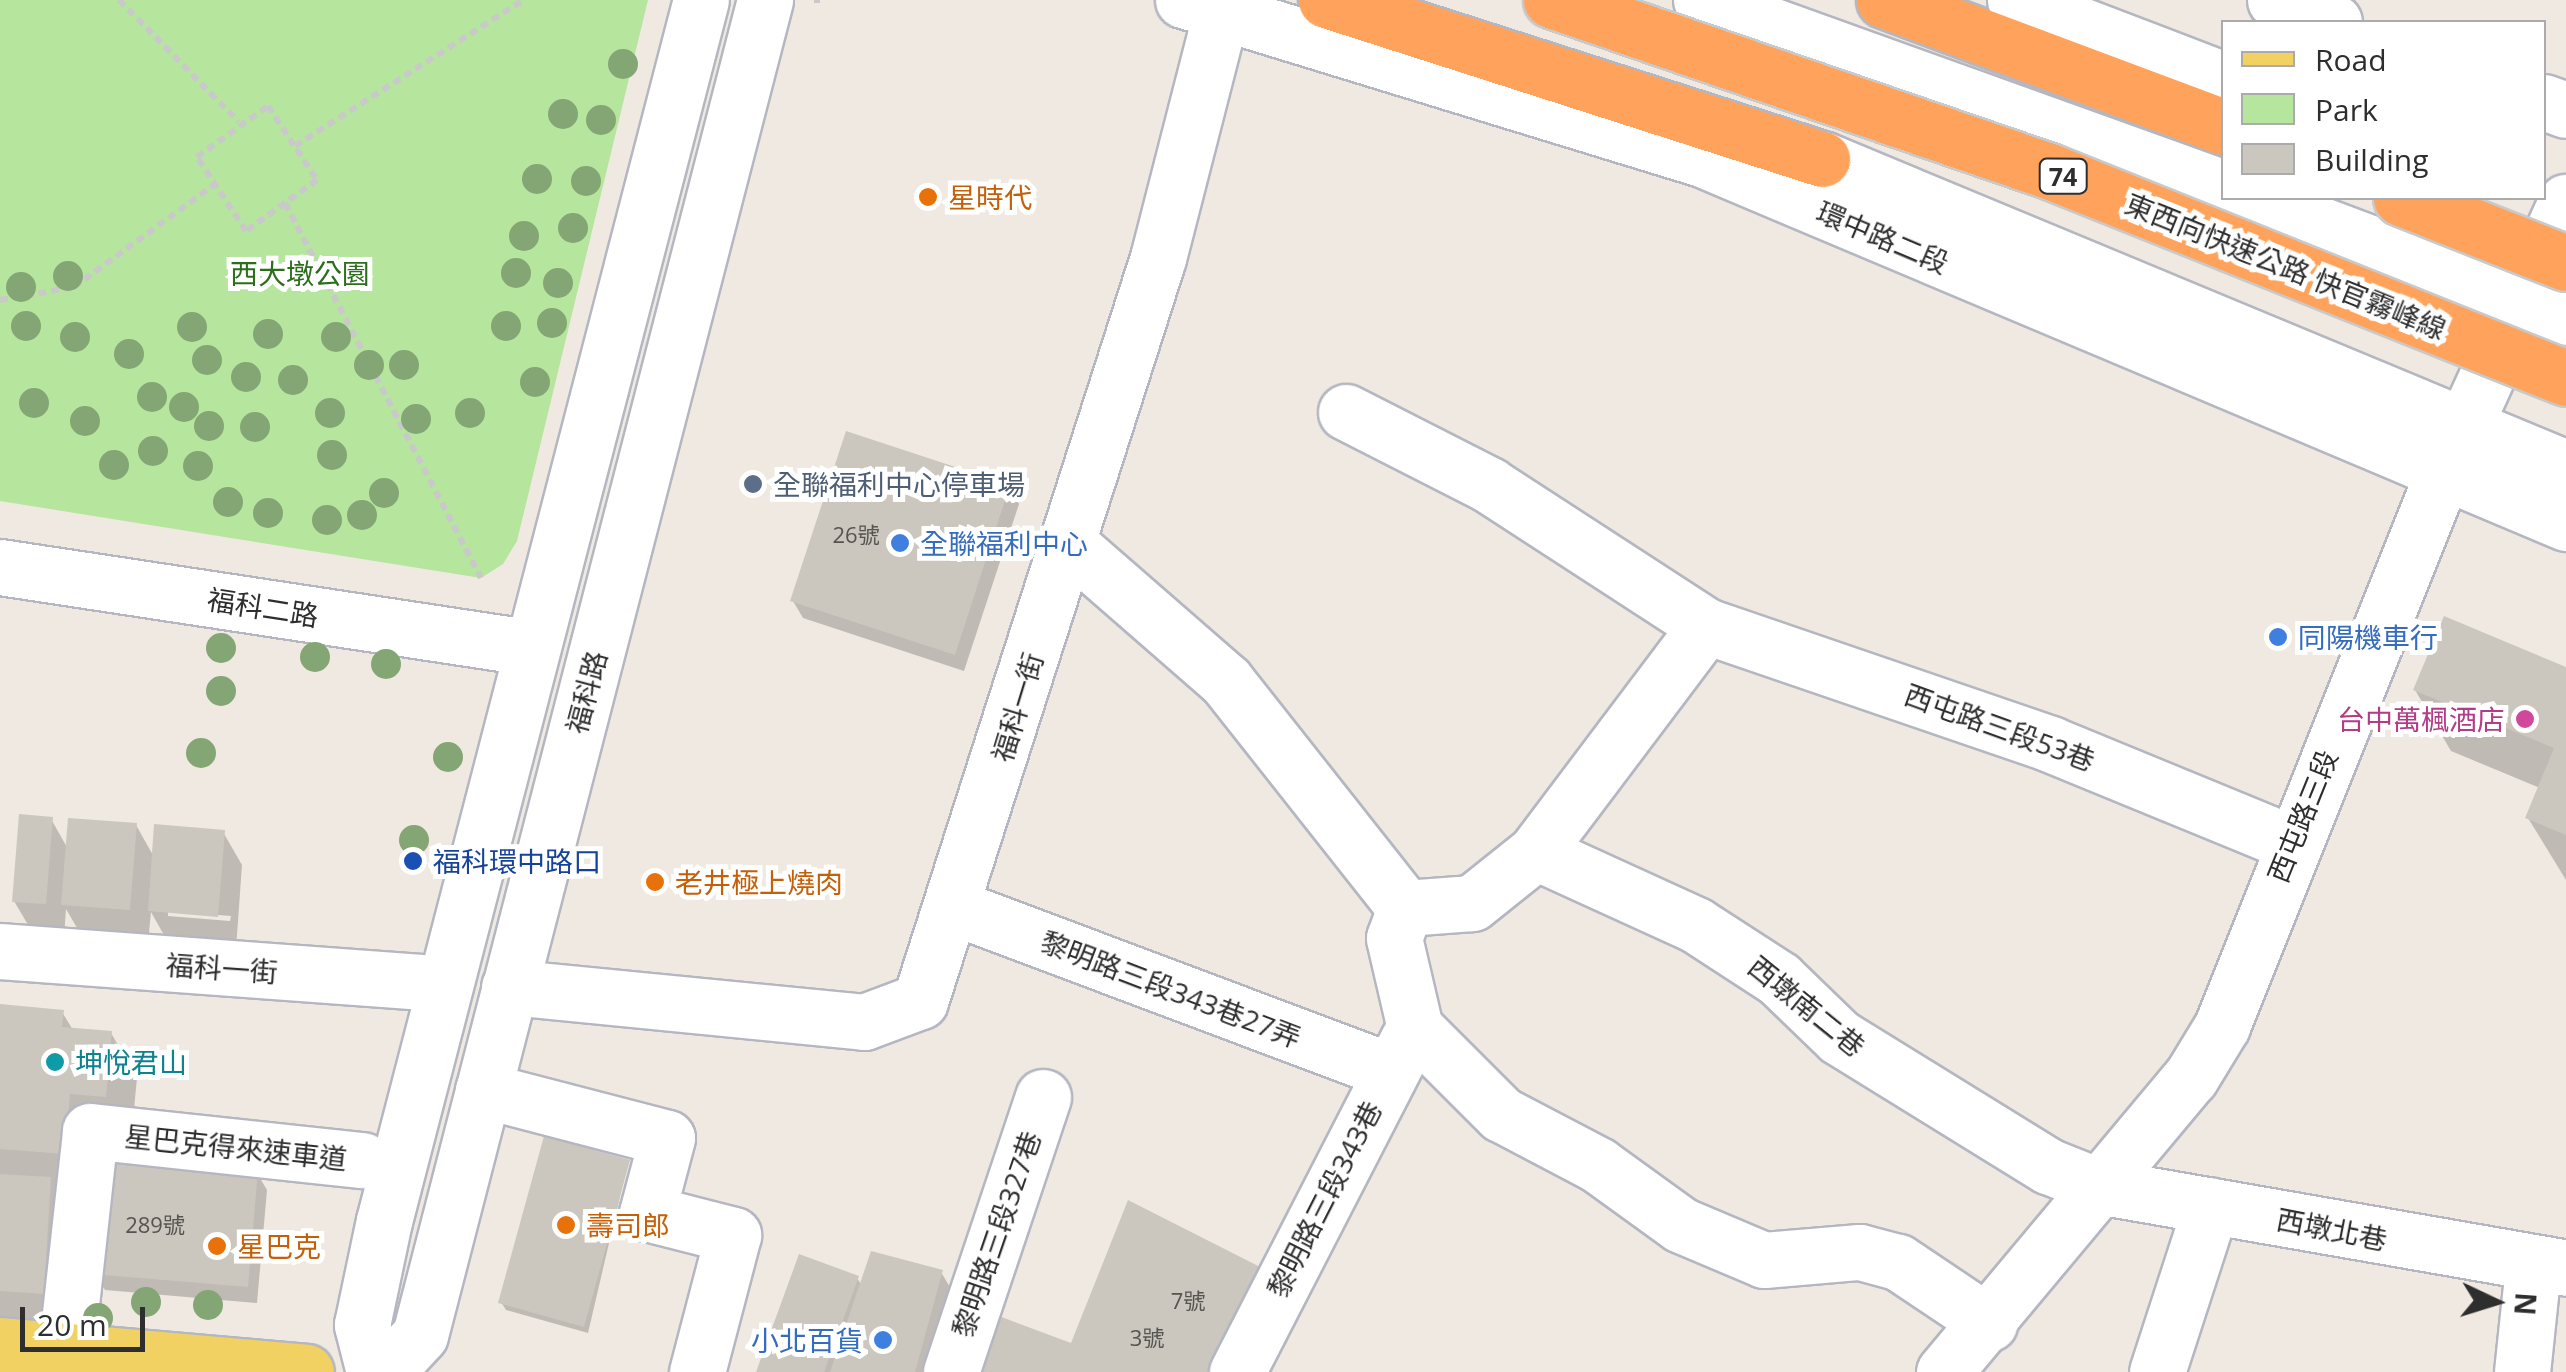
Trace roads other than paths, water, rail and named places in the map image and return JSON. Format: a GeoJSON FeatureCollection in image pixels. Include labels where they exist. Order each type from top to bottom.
{"type":"FeatureCollection","features":[{"type":"Feature","properties":{"kind":"highway"},"geometry":{"type":"LineString","coordinates":[[1326,0],[1822,159]]}},
{"type":"Feature","properties":{"kind":"highway","name":"東西向快速公路 快官霧峰線"},"geometry":{"type":"LineString","coordinates":[[1551,0],[2048,170],[2566,378]]}},
{"type":"Feature","properties":{"kind":"highway"},"geometry":{"type":"LineString","coordinates":[[1884,0],[2221,126]]}},
{"type":"Feature","properties":{"kind":"highway"},"geometry":{"type":"LineString","coordinates":[[2417,200],[2557,217]]}},
{"type":"Feature","properties":{"kind":"main road"},"geometry":{"type":"LineString","coordinates":[[0,1345],[306,1372]]}},
{"type":"Feature","properties":{"kind":"street"},"geometry":{"type":"LineString","coordinates":[[374,1372],[362,1324],[527,647],[701,0]]}},
{"type":"Feature","properties":{"kind":"street"},"geometry":{"type":"LineString","coordinates":[[1592,0],[2531,316]]}},
{"type":"Feature","properties":{"kind":"street"},"geometry":{"type":"LineString","coordinates":[[1701,0],[2221,187]]}},
{"type":"Feature","properties":{"kind":"street"},"geometry":{"type":"LineString","coordinates":[[2015,0],[2221,79]]}},
{"type":"Feature","properties":{"kind":"street"},"geometry":{"type":"LineString","coordinates":[[2275,0],[2329,20]]}},
{"type":"Feature","properties":{"kind":"street","name":"福科路"},"geometry":{"type":"LineString","coordinates":[[386,1372],[420,1335],[509,987],[800,1]]}},
{"type":"Feature","properties":{"kind":"street","name":"福科一街"},"geometry":{"type":"LineString","coordinates":[[509,987],[864,1022],[920,1001],[954,907],[1068,544],[1202,5]]}},
{"type":"Feature","properties":{"kind":"street","name":"環中路二段"},"geometry":{"type":"LineString","coordinates":[[1202,5],[1702,159],[2452,452],[2566,523]]}},
{"type":"Feature","properties":{"kind":"street"},"geometry":{"type":"LineString","coordinates":[[1822,159],[2452,452],[2566,468]]}},
{"type":"Feature","properties":{"kind":"street"},"geometry":{"type":"LineString","coordinates":[[2255,200],[2531,316],[2566,360]]}},
{"type":"Feature","properties":{"kind":"street","name":"西屯路三段"},"geometry":{"type":"LineString","coordinates":[[1944,1372],[2191,1078],[2222,1026],[2289,842],[2452,452],[2531,316],[2557,217]]}},
{"type":"Feature","properties":{"kind":"street","name":"西屯路三段53巷"},"geometry":{"type":"LineString","coordinates":[[1346,412],[1489,484],[1706,626],[2050,744],[2289,842]]}},
{"type":"Feature","properties":{"kind":"street"},"geometry":{"type":"LineString","coordinates":[[1068,544],[1226,681],[1405,908]]}},
{"type":"Feature","properties":{"kind":"street","name":"福科二路"},"geometry":{"type":"LineString","coordinates":[[0,567],[527,647]]}},
{"type":"Feature","properties":{"kind":"street"},"geometry":{"type":"LineString","coordinates":[[1405,908],[1472,903],[1536,852],[1706,626]]}},
{"type":"Feature","properties":{"kind":"street","name":"西墩南二巷"},"geometry":{"type":"LineString","coordinates":[[1536,852],[1696,925],[1965,1121],[2098,1186]]}},
{"type":"Feature","properties":{"kind":"street","name":"黎明路三段343巷27弄"},"geometry":{"type":"LineString","coordinates":[[954,907],[1401,1049]]}},
{"type":"Feature","properties":{"kind":"street"},"geometry":{"type":"LineString","coordinates":[[1405,908],[1394,938],[1401,1049],[1501,1114],[1598,1165],[1681,1225],[1764,1260],[1860,1252],[1898,1262],[1989,1323]]}},
{"type":"Feature","properties":{"kind":"street","name":"福科一街"},"geometry":{"type":"LineString","coordinates":[[0,951],[445,984]]}},
{"type":"Feature","properties":{"kind":"street","name":"黎明路三段343巷"},"geometry":{"type":"LineString","coordinates":[[1237,1372],[1401,1049]]}},
{"type":"Feature","properties":{"kind":"street"},"geometry":{"type":"LineString","coordinates":[[483,1090],[667,1138],[647,1213],[733,1235],[697,1372]]}},
{"type":"Feature","properties":{"kind":"street","name":"黎明路三段327巷"},"geometry":{"type":"LineString","coordinates":[[951,1372],[1043,1097]]}},
{"type":"Feature","properties":{"kind":"street","name":"星巴克得來速車道"},"geometry":{"type":"LineString","coordinates":[[66,1350],[90,1131],[362,1160]]}},
{"type":"Feature","properties":{"kind":"street","name":"西墩北巷"},"geometry":{"type":"LineString","coordinates":[[2098,1186],[2550,1268]]}},
{"type":"Feature","properties":{"kind":"street"},"geometry":{"type":"LineString","coordinates":[[2156,1372],[2210,1206]]}},
{"type":"Feature","properties":{"kind":"street"},"geometry":{"type":"LineString","coordinates":[[2522,1372],[2550,1268]]}},
{"type":"Feature","properties":{"kind":"place","name":"星時代"},"geometry":{"type":"Point","coordinates":[928,197]}},
{"type":"Feature","properties":{"kind":"place","name":"全聯福利中心停車場"},"geometry":{"type":"Point","coordinates":[753,484]}},
{"type":"Feature","properties":{"kind":"place","name":"全聯福利中心"},"geometry":{"type":"Point","coordinates":[900,543]}},
{"type":"Feature","properties":{"kind":"place","name":"同陽機車行"},"geometry":{"type":"Point","coordinates":[2278,637]}},
{"type":"Feature","properties":{"kind":"place","name":"台中萬楓酒店"},"geometry":{"type":"Point","coordinates":[2525,719]}},
{"type":"Feature","properties":{"kind":"place","name":"福科環中路口"},"geometry":{"type":"Point","coordinates":[413,861]}},
{"type":"Feature","properties":{"kind":"place","name":"老井極上燒肉"},"geometry":{"type":"Point","coordinates":[655,882]}},
{"type":"Feature","properties":{"kind":"place","name":"坤悅君山"},"geometry":{"type":"Point","coordinates":[55,1062]}},
{"type":"Feature","properties":{"kind":"place","name":"壽司郎"},"geometry":{"type":"Point","coordinates":[566,1225]}},
{"type":"Feature","properties":{"kind":"place","name":"星巴克"},"geometry":{"type":"Point","coordinates":[217,1246]}},
{"type":"Feature","properties":{"kind":"place","name":"小北百貨"},"geometry":{"type":"Point","coordinates":[883,1340]}},
{"type":"Feature","properties":{"kind":"park label","name":"西大墩公園"},"geometry":{"type":"Point","coordinates":[300,273]}}]}
